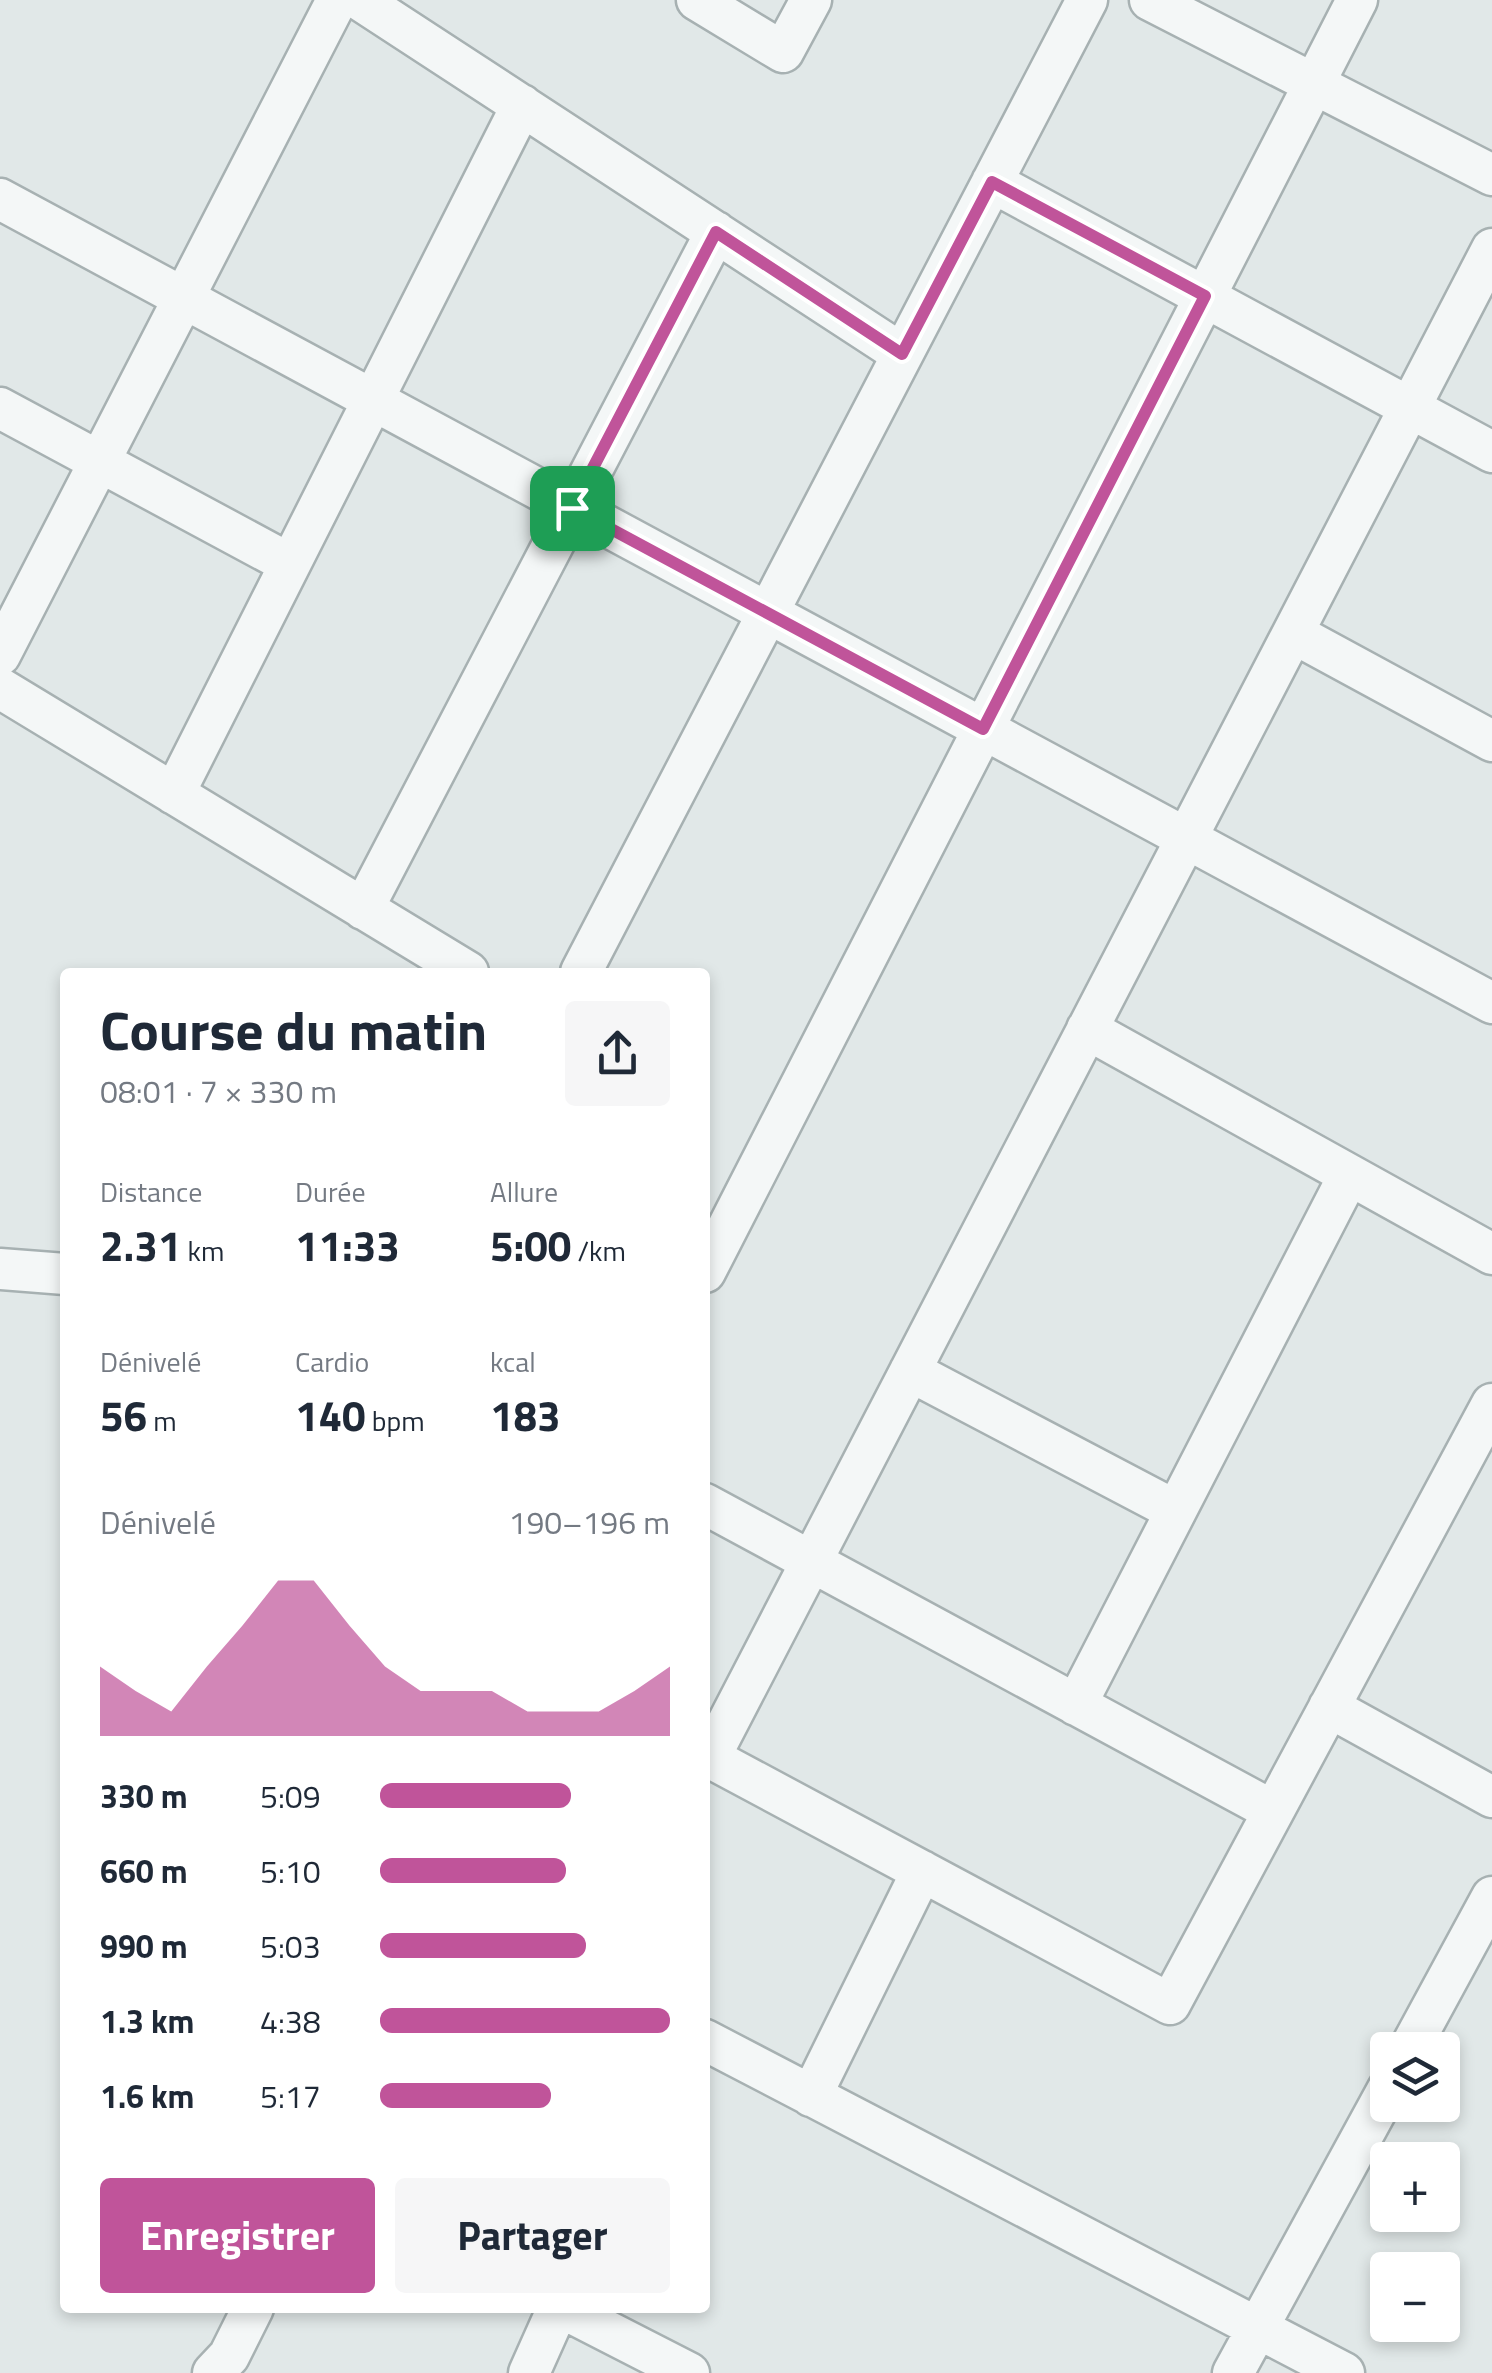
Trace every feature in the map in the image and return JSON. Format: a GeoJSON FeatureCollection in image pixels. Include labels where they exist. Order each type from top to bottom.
{"type":"FeatureCollection","features":[{"type":"Feature","properties":{"kind":"street"},"geometry":{"type":"LineString","coordinates":[[0,655],[337,0]]}},
{"type":"Feature","properties":{"kind":"street"},"geometry":{"type":"LineString","coordinates":[[360,0],[902,354]]}},
{"type":"Feature","properties":{"kind":"street"},"geometry":{"type":"LineString","coordinates":[[697,0],[782,52],[811,0]]}},
{"type":"Feature","properties":{"kind":"street"},"geometry":{"type":"LineString","coordinates":[[583,968],[1087,0]]}},
{"type":"Feature","properties":{"kind":"street"},"geometry":{"type":"LineString","coordinates":[[1150,0],[1492,175]]}},
{"type":"Feature","properties":{"kind":"street"},"geometry":{"type":"LineString","coordinates":[[710,1262],[1357,0]]}},
{"type":"Feature","properties":{"kind":"street"},"geometry":{"type":"LineString","coordinates":[[174,794],[522,105]]}},
{"type":"Feature","properties":{"kind":"street"},"geometry":{"type":"LineString","coordinates":[[992,182],[1492,452]]}},
{"type":"Feature","properties":{"kind":"street"},"geometry":{"type":"LineString","coordinates":[[0,199],[1492,1003]]}},
{"type":"Feature","properties":{"kind":"street"},"geometry":{"type":"LineString","coordinates":[[363,908],[716,232]]}},
{"type":"Feature","properties":{"kind":"street"},"geometry":{"type":"LineString","coordinates":[[710,1750],[1492,249]]}},
{"type":"Feature","properties":{"kind":"street"},"geometry":{"type":"LineString","coordinates":[[0,408],[290,564]]}},
{"type":"Feature","properties":{"kind":"street"},"geometry":{"type":"LineString","coordinates":[[1293,633],[1492,741]]}},
{"type":"Feature","properties":{"kind":"street"},"geometry":{"type":"LineString","coordinates":[[0,688],[461,968]]}},
{"type":"Feature","properties":{"kind":"street"},"geometry":{"type":"LineString","coordinates":[[1087,1029],[1492,1254]]}},
{"type":"Feature","properties":{"kind":"street"},"geometry":{"type":"LineString","coordinates":[[1076,1704],[1349,1175]]}},
{"type":"Feature","properties":{"kind":"street"},"geometry":{"type":"LineString","coordinates":[[0,1270],[60,1274]]}},
{"type":"Feature","properties":{"kind":"street"},"geometry":{"type":"LineString","coordinates":[[910,1371],[1176,1511]]}},
{"type":"Feature","properties":{"kind":"street"},"geometry":{"type":"LineString","coordinates":[[710,1758],[1170,2004],[1492,1404]]}},
{"type":"Feature","properties":{"kind":"street"},"geometry":{"type":"LineString","coordinates":[[710,1507],[1273,1811]]}},
{"type":"Feature","properties":{"kind":"street"},"geometry":{"type":"LineString","coordinates":[[1330,1706],[1492,1797]]}},
{"type":"Feature","properties":{"kind":"street"},"geometry":{"type":"LineString","coordinates":[[812,2096],[922,1871]]}},
{"type":"Feature","properties":{"kind":"street"},"geometry":{"type":"LineString","coordinates":[[1418,2032],[1492,1897]]}},
{"type":"Feature","properties":{"kind":"street"},"geometry":{"type":"LineString","coordinates":[[710,2043],[1344,2373]]}},
{"type":"Feature","properties":{"kind":"street"},"geometry":{"type":"LineString","coordinates":[[1233,2373],[1370,2122]]}},
{"type":"Feature","properties":{"kind":"street"},"geometry":{"type":"LineString","coordinates":[[213,2373],[230,2356],[251,2313]]}},
{"type":"Feature","properties":{"kind":"street"},"geometry":{"type":"LineString","coordinates":[[529,2373],[558,2313]]}},
{"type":"Feature","properties":{"kind":"street"},"geometry":{"type":"LineString","coordinates":[[570,2313],[689,2373]]}},
{"type":"Feature","properties":{"kind":"route"},"geometry":{"type":"LineString","coordinates":[[992,182],[1205,296],[983,729],[572,508],[716,232],[902,354],[992,182]]}}]}
